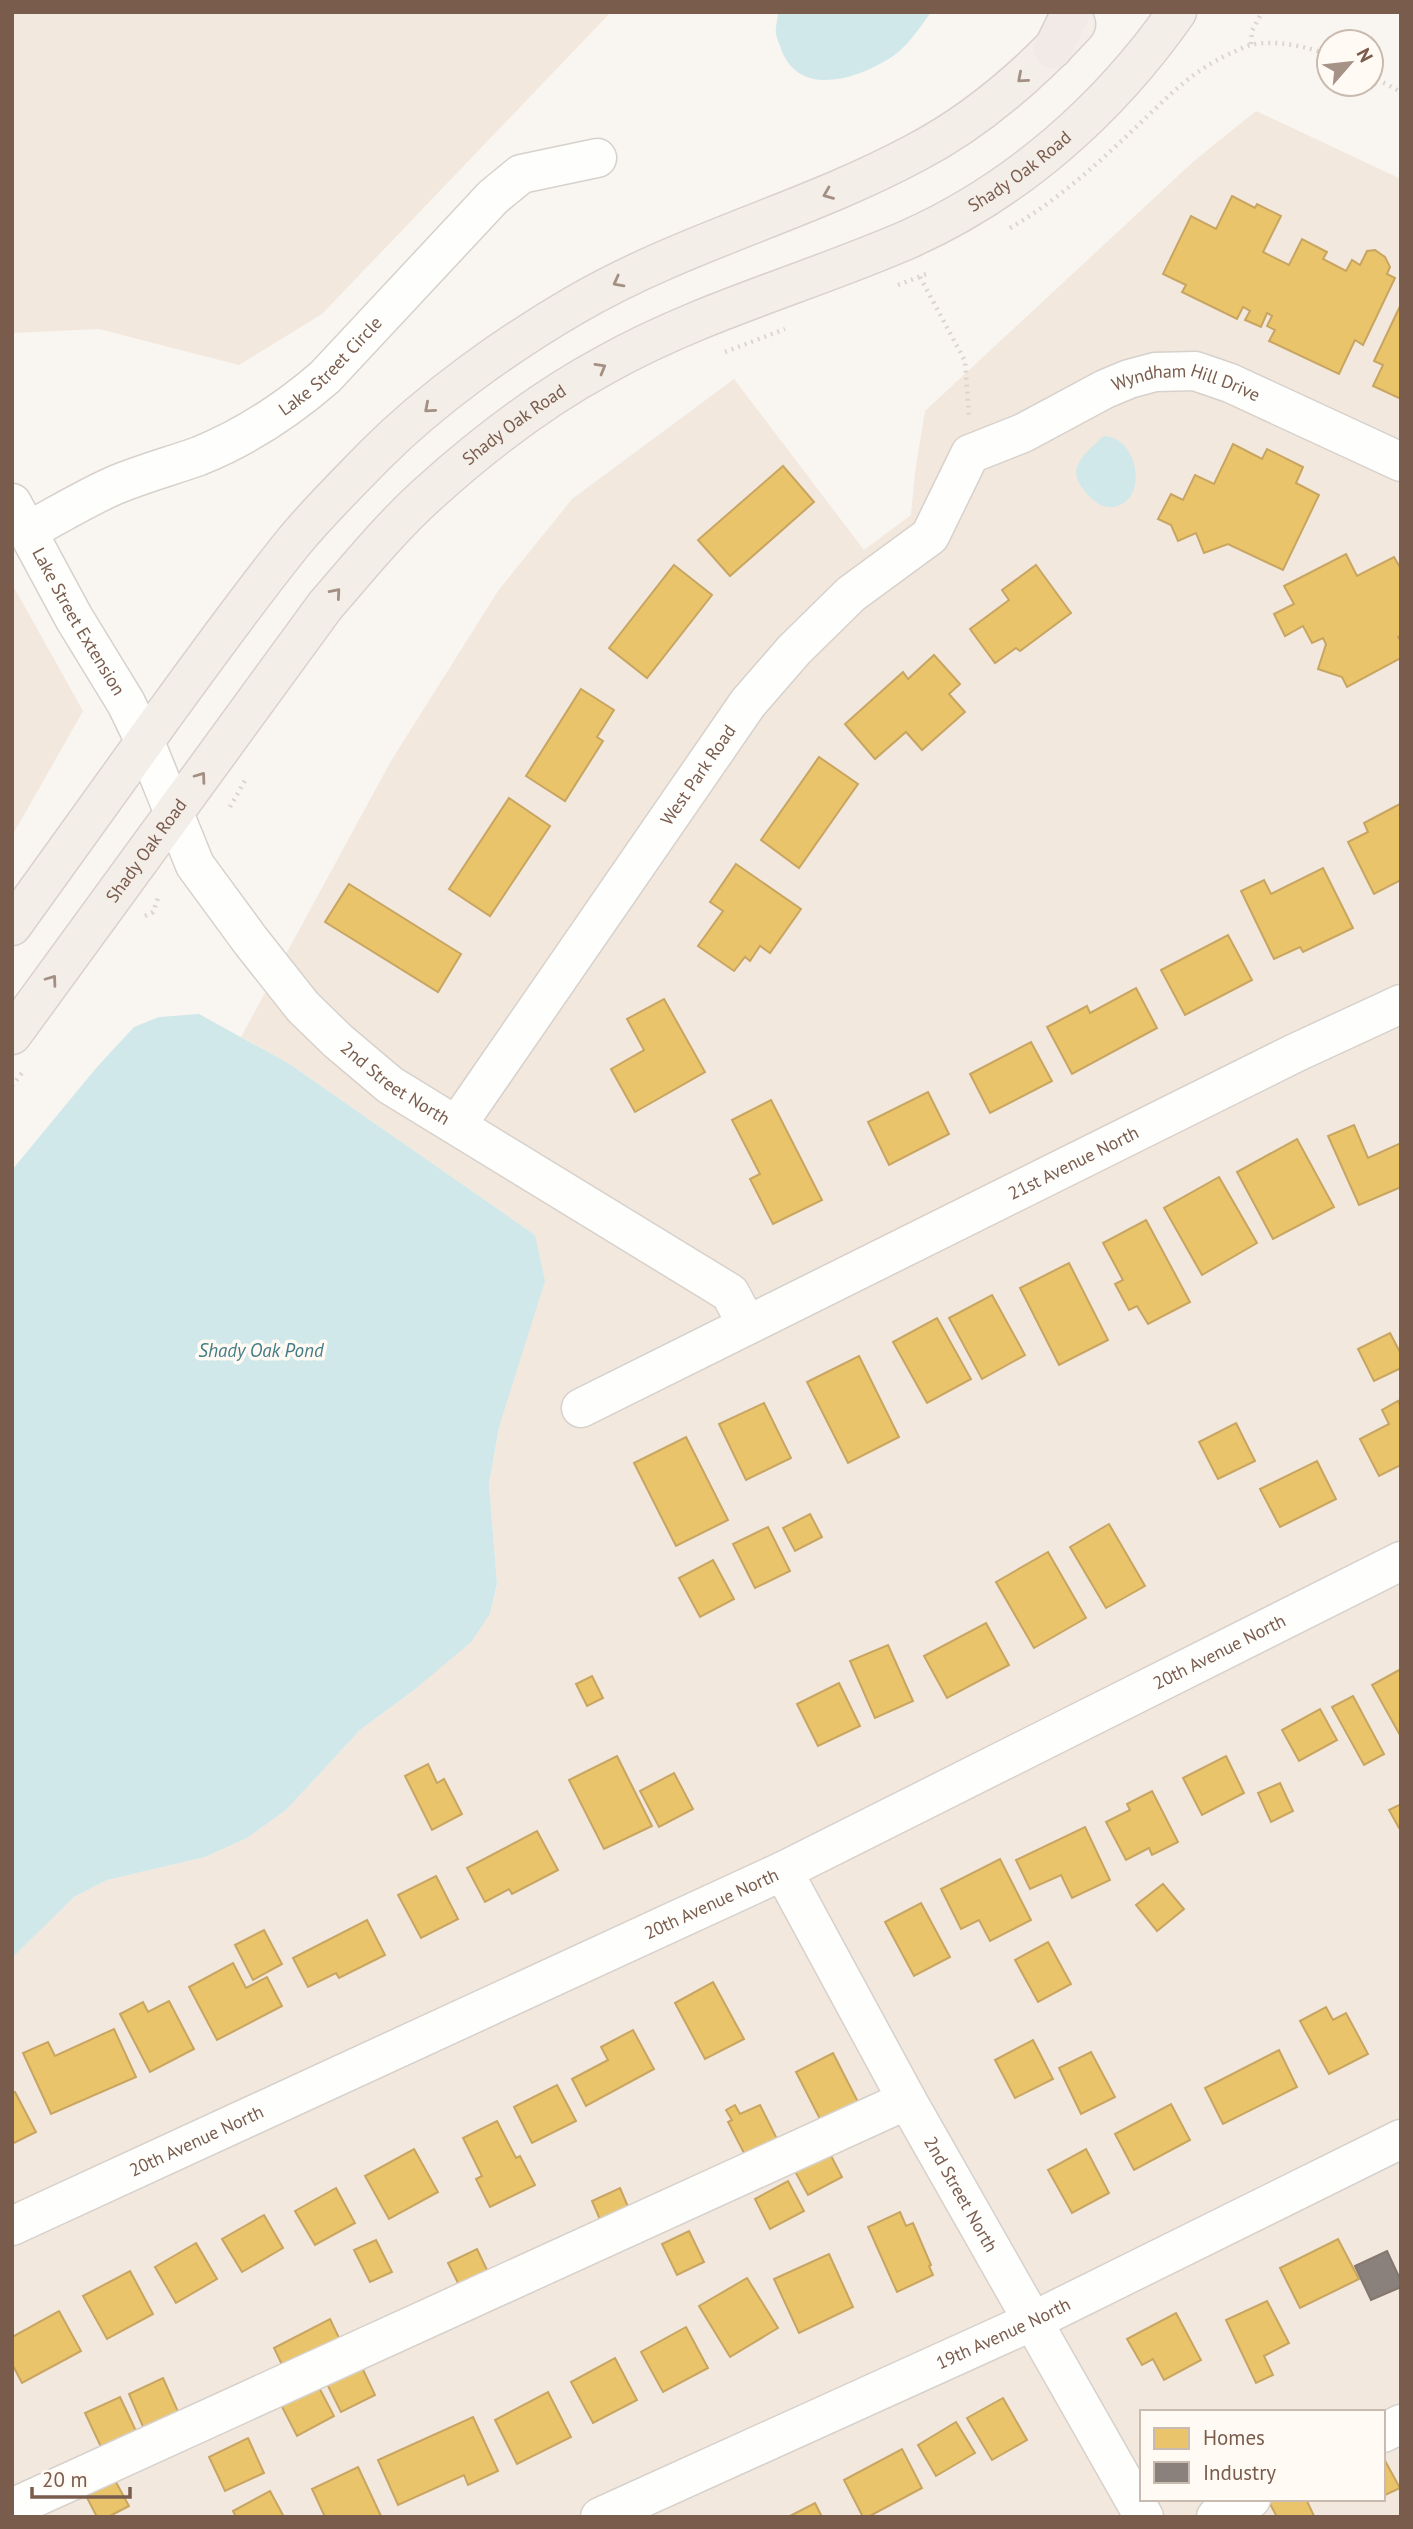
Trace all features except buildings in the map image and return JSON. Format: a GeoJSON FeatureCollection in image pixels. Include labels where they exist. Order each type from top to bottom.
{"type":"FeatureCollection","features":[{"type":"Feature","properties":{"kind":"highway"},"geometry":{"type":"LineString","coordinates":[[1053,49],[1071,12]]}},
{"type":"Feature","properties":{"kind":"main road"},"geometry":{"type":"LineString","coordinates":[[12,926],[294,542],[378,453],[443,396],[523,338],[575,305],[643,268],[850,185],[918,152],[980,113],[1024,77],[1087,12]]}},
{"type":"Feature","properties":{"kind":"main road","name":"Shady Oak Road"},"geometry":{"type":"LineString","coordinates":[[12,1035],[325,606],[379,544],[429,493],[539,406],[644,344],[910,238],[962,211],[1047,154],[1083,124],[1121,85],[1177,12]]}},
{"type":"Feature","properties":{"kind":"street","name":"Lake Street Circle"},"geometry":{"type":"LineString","coordinates":[[20,517],[200,455],[269,420],[296,402],[325,377],[493,197],[521,174],[597,158]]}},
{"type":"Feature","properties":{"kind":"street","name":"Wyndham Hill Drive"},"geometry":{"type":"LineString","coordinates":[[970,454],[1023,433],[1105,388],[1129,379],[1155,372],[1195,371],[1230,383],[1401,462]]}},
{"type":"Feature","properties":{"kind":"street","name":"West Park Road"},"geometry":{"type":"LineString","coordinates":[[457,1125],[748,703],[794,650],[851,594],[930,536],[970,454]]}},
{"type":"Feature","properties":{"kind":"street","name":"Lake Street Extension"},"geometry":{"type":"LineString","coordinates":[[20,517],[74,618],[118,689],[145,742]]}},
{"type":"Feature","properties":{"kind":"street","name":"2nd Street North"},"geometry":{"type":"LineString","coordinates":[[145,742],[195,866],[303,1007],[338,1041],[390,1085],[730,1293],[747,1325]]}},
{"type":"Feature","properties":{"kind":"street","name":"21st Avenue North"},"geometry":{"type":"LineString","coordinates":[[581,1408],[1283,1059],[1401,1004]]}},
{"type":"Feature","properties":{"kind":"street","name":"20th Avenue North"},"geometry":{"type":"LineString","coordinates":[[12,2226],[783,1871],[1401,1561]]}},
{"type":"Feature","properties":{"kind":"street","name":"2nd Street North"},"geometry":{"type":"LineString","coordinates":[[783,1871],[907,2100],[1035,2320],[1144,2517]]}},
{"type":"Feature","properties":{"kind":"street"},"geometry":{"type":"LineString","coordinates":[[12,2508],[907,2100]]}},
{"type":"Feature","properties":{"kind":"street","name":"19th Avenue North"},"geometry":{"type":"LineString","coordinates":[[600,2517],[1035,2320],[1401,2138]]}},
{"type":"Feature","properties":{"kind":"street"},"geometry":{"type":"LineString","coordinates":[[1385,2432],[1401,2424]]}},
{"type":"Feature","properties":{"kind":"street"},"geometry":{"type":"LineString","coordinates":[[1216,2517],[1247,2501]]}},
{"type":"Feature","properties":{"kind":"path"},"geometry":{"type":"LineString","coordinates":[[1251,44],[1252,31],[1261,15],[1258,12]]}},
{"type":"Feature","properties":{"kind":"path"},"geometry":{"type":"LineString","coordinates":[[1002,232],[1033,213],[1099,162],[1167,95],[1198,71],[1251,44],[1286,44],[1315,50]]}},
{"type":"Feature","properties":{"kind":"path"},"geometry":{"type":"LineString","coordinates":[[1385,83],[1401,92]]}},
{"type":"Feature","properties":{"kind":"path"},"geometry":{"type":"LineString","coordinates":[[895,287],[930,272]]}},
{"type":"Feature","properties":{"kind":"path"},"geometry":{"type":"LineString","coordinates":[[920,277],[965,361],[970,454]]}},
{"type":"Feature","properties":{"kind":"path"},"geometry":{"type":"LineString","coordinates":[[717,355],[793,326]]}},
{"type":"Feature","properties":{"kind":"path"},"geometry":{"type":"LineString","coordinates":[[230,807],[243,789],[248,773]]}},
{"type":"Feature","properties":{"kind":"shaded area"},"geometry":{"type":"Polygon","coordinates":[[[12,12],[611,12],[322,314],[239,365],[99,329],[12,333],[12,12]]]}},
{"type":"Feature","properties":{"kind":"shaded area"},"geometry":{"type":"Polygon","coordinates":[[[1256,111],[1401,179],[1401,2517],[12,2517],[12,1958],[74,1897],[107,1880],[205,1857],[247,1838],[286,1810],[360,1730],[414,1690],[490,1614],[497,1585],[489,1484],[499,1427],[516,1368],[535,1235],[288,1063],[241,1037],[391,761],[498,591],[572,499],[734,379],[864,550],[911,515],[925,411],[1194,161],[1256,111]]]}},
{"type":"Feature","properties":{"kind":"shaded area"},"geometry":{"type":"Polygon","coordinates":[[[12,584],[83,711],[12,836],[12,584]]]}},
{"type":"Feature","properties":{"kind":"water"},"geometry":{"type":"Polygon","coordinates":[[[778,12],[931,12],[894,56],[859,73],[828,80],[813,79],[800,74],[789,64],[776,34],[778,12]]]}},
{"type":"Feature","properties":{"kind":"water"},"geometry":{"type":"Polygon","coordinates":[[[1104,436],[1116,439],[1125,447],[1132,457],[1135,469],[1136,482],[1132,493],[1125,502],[1114,507],[1095,502],[1079,483],[1076,471],[1081,459],[1104,436]]]}},
{"type":"Feature","properties":{"kind":"water","name":"Shady Oak Pond"},"geometry":{"type":"Polygon","coordinates":[[[199,1014],[288,1063],[535,1235],[545,1281],[499,1427],[489,1484],[497,1584],[490,1614],[471,1642],[414,1690],[360,1730],[286,1810],[247,1838],[205,1857],[107,1880],[74,1897],[12,1958],[12,1170],[97,1067],[134,1027],[159,1017],[199,1014]]]}}]}
